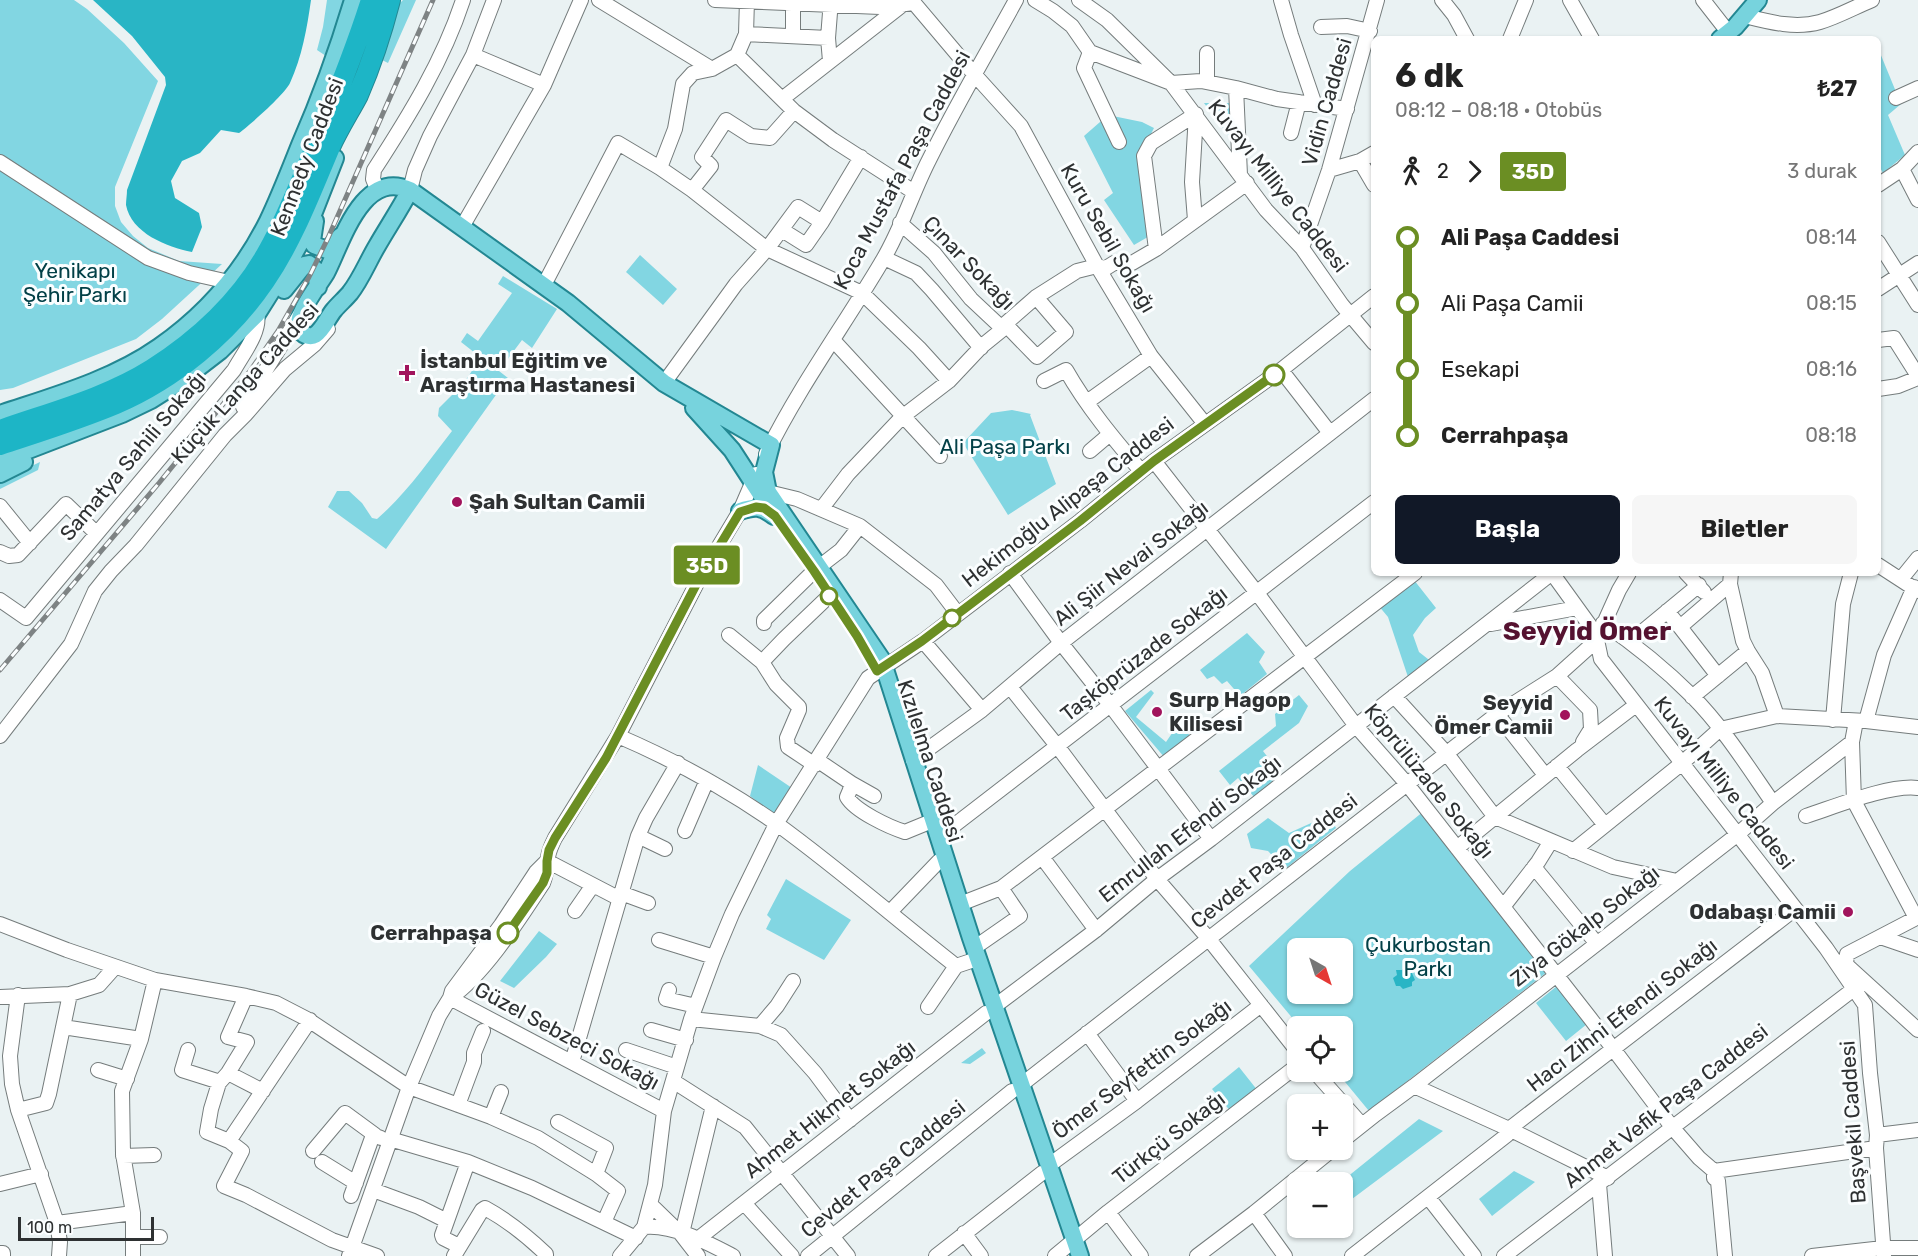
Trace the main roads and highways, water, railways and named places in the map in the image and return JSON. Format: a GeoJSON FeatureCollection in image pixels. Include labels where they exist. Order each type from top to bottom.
{"type":"FeatureCollection","features":[{"type":"Feature","properties":{"kind":"highway"},"geometry":{"type":"LineString","coordinates":[[0,430],[106,393],[151,370],[198,335],[239,293],[268,251],[291,205],[353,55],[370,0]]}},
{"type":"Feature","properties":{"kind":"highway","name":"Kennedy Caddesi"},"geometry":{"type":"LineString","coordinates":[[357,95],[390,0]]}},
{"type":"Feature","properties":{"kind":"highway"},"geometry":{"type":"LineString","coordinates":[[0,445],[116,404],[170,374],[216,338],[246,306],[273,268],[297,224],[340,124],[357,95]]}},
{"type":"Feature","properties":{"kind":"main road","name":"Kennedy Caddesi"},"geometry":{"type":"LineString","coordinates":[[0,414],[87,384],[130,364],[184,328],[229,282],[255,244],[272,211],[338,52],[353,0]]}},
{"type":"Feature","properties":{"kind":"main road"},"geometry":{"type":"LineString","coordinates":[[1734,31],[1758,0]]}},
{"type":"Feature","properties":{"kind":"main road","name":"Kennedy Caddesi"},"geometry":{"type":"LineString","coordinates":[[0,461],[122,414],[151,400],[181,381],[220,351],[256,314],[297,249],[319,201],[357,95]]}},
{"type":"Feature","properties":{"kind":"main road"},"geometry":{"type":"LineString","coordinates":[[318,287],[358,207],[370,195],[389,187],[406,191],[544,285],[664,383],[674,397],[747,431]]}},
{"type":"Feature","properties":{"kind":"main road"},"geometry":{"type":"LineString","coordinates":[[406,191],[532,281],[544,285]]}},
{"type":"Feature","properties":{"kind":"main road","name":"Küçük Langa Caddesi"},"geometry":{"type":"LineString","coordinates":[[318,287],[303,309],[299,321],[299,328],[308,336],[314,336],[335,308],[350,294],[406,191]]}},
{"type":"Feature","properties":{"kind":"main road"},"geometry":{"type":"LineString","coordinates":[[319,201],[313,230],[314,245],[327,250],[344,234]]}},
{"type":"Feature","properties":{"kind":"main road"},"geometry":{"type":"LineString","coordinates":[[256,314],[274,303],[304,265],[309,264],[316,270],[318,287]]}},
{"type":"Feature","properties":{"kind":"main road"},"geometry":{"type":"LineString","coordinates":[[0,402],[65,386],[87,384]]}},
{"type":"Feature","properties":{"kind":"main road","name":"Kızılelma Caddesi"},"geometry":{"type":"LineString","coordinates":[[674,397],[707,420],[732,450],[775,516],[878,652],[880,669],[967,958],[990,1009],[1045,1169],[1069,1251]]}},
{"type":"Feature","properties":{"kind":"main road"},"geometry":{"type":"LineString","coordinates":[[0,474],[70,442],[122,414]]}},
{"type":"Feature","properties":{"kind":"main road"},"geometry":{"type":"LineString","coordinates":[[732,450],[732,444],[736,438],[747,431]]}},
{"type":"Feature","properties":{"kind":"main road","name":"Kızılelma Caddesi"},"geometry":{"type":"LineString","coordinates":[[747,431],[771,445],[764,472],[768,492],[817,569],[829,596],[880,669],[913,760],[960,904],[967,958]]}},
{"type":"Feature","properties":{"kind":"main road"},"geometry":{"type":"LineString","coordinates":[[740,512],[756,507],[764,508],[775,516]]}},
{"type":"Feature","properties":{"kind":"railway"},"geometry":{"type":"LineString","coordinates":[[0,670],[159,483],[250,371],[278,331],[328,238],[433,0]]}},
{"type":"Feature","properties":{"kind":"place","name":"İstanbul Eğitim ve Araştırma Hastanesi"},"geometry":{"type":"Point","coordinates":[407,373]}},
{"type":"Feature","properties":{"kind":"place","name":"Şah Sultan Camii"},"geometry":{"type":"Point","coordinates":[457,502]}},
{"type":"Feature","properties":{"kind":"place","name":"Surp Hagop Kilisesi"},"geometry":{"type":"Point","coordinates":[1157,712]}},
{"type":"Feature","properties":{"kind":"place","name":"Seyyid Ömer Camii"},"geometry":{"type":"Point","coordinates":[1565,715]}},
{"type":"Feature","properties":{"kind":"place","name":"Odabaşı Camii"},"geometry":{"type":"Point","coordinates":[1848,912]}},
{"type":"Feature","properties":{"kind":"place","name":"Cerrahpaşa"},"geometry":{"type":"Point","coordinates":[508,933]}},
{"type":"Feature","properties":{"kind":"district","name":"Seyyid Ömer"},"geometry":{"type":"Point","coordinates":[1587,631]}},
{"type":"Feature","properties":{"kind":"park label","name":"Yenikapı Şehir Parkı"},"geometry":{"type":"Point","coordinates":[75,283]}},
{"type":"Feature","properties":{"kind":"park label","name":"Ali Paşa Parkı"},"geometry":{"type":"Point","coordinates":[1005,447]}},
{"type":"Feature","properties":{"kind":"park label","name":"Çukurbostan Parkı"},"geometry":{"type":"Point","coordinates":[1428,957]}}]}
